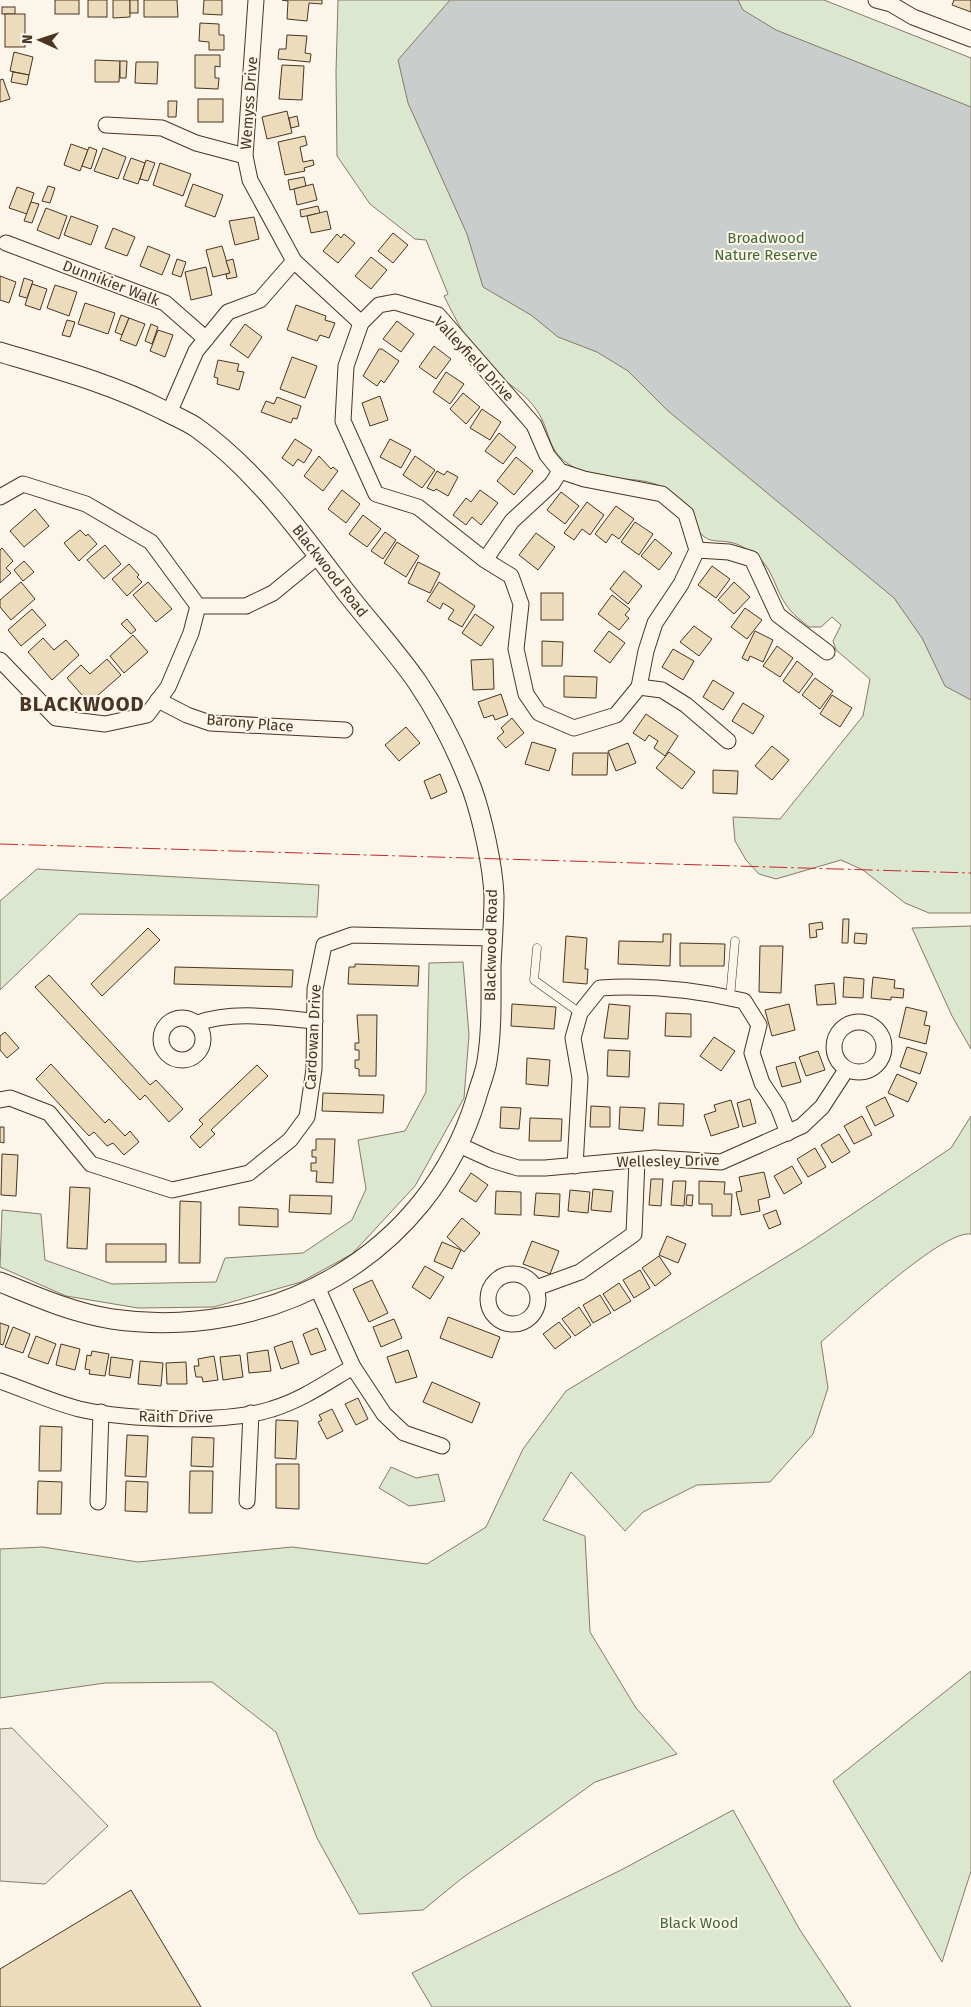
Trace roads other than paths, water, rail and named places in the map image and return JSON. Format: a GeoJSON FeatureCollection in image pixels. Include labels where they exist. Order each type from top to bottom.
{"type":"FeatureCollection","features":[{"type":"Feature","properties":{"kind":"street","name":"Wemyss Drive"},"geometry":{"type":"LineString","coordinates":[[256,0],[245,156],[250,180],[294,261]]}},
{"type":"Feature","properties":{"kind":"street"},"geometry":{"type":"LineString","coordinates":[[876,0],[892,2],[913,18],[971,39]]}},
{"type":"Feature","properties":{"kind":"street"},"geometry":{"type":"LineString","coordinates":[[106,125],[162,128],[196,143],[245,156]]}},
{"type":"Feature","properties":{"kind":"street","name":"Dunnikier Walk"},"geometry":{"type":"LineString","coordinates":[[6,243],[165,303],[206,339]]}},
{"type":"Feature","properties":{"kind":"street"},"geometry":{"type":"LineString","coordinates":[[169,413],[196,351],[228,312],[260,300],[294,261],[361,323]]}},
{"type":"Feature","properties":{"kind":"street","name":"Valleyfield Drive"},"geometry":{"type":"LineString","coordinates":[[560,471],[548,456],[534,425],[438,315],[395,302],[380,305],[361,323],[346,366],[343,421],[376,494],[418,507],[485,560],[511,576],[521,604],[516,649],[526,694],[539,713],[574,728],[616,715],[639,686],[646,651],[655,623],[681,584],[697,550]]}},
{"type":"Feature","properties":{"kind":"street","name":"Blackwood Road"},"geometry":{"type":"LineString","coordinates":[[0,352],[92,379],[125,391],[169,413],[197,428],[262,486],[417,682],[445,727],[472,789],[482,827],[494,892],[487,1061],[470,1119],[458,1145],[436,1183],[399,1229],[365,1259],[281,1304],[246,1314],[209,1321],[176,1323],[111,1319],[78,1312],[0,1282]]}},
{"type":"Feature","properties":{"kind":"street"},"geometry":{"type":"LineString","coordinates":[[485,560],[512,521],[552,484],[560,471],[584,479],[662,494],[686,514],[697,550],[729,552],[752,559],[778,615],[827,652]]}},
{"type":"Feature","properties":{"kind":"street"},"geometry":{"type":"LineString","coordinates":[[0,497],[23,484],[86,504],[151,542],[198,606]]}},
{"type":"Feature","properties":{"kind":"street"},"geometry":{"type":"LineString","coordinates":[[198,606],[246,606],[273,593],[318,556]]}},
{"type":"Feature","properties":{"kind":"street"},"geometry":{"type":"LineString","coordinates":[[0,660],[56,718],[104,724],[147,715],[168,687],[191,633],[198,606]]}},
{"type":"Feature","properties":{"kind":"street"},"geometry":{"type":"LineString","coordinates":[[639,686],[662,690],[686,705],[728,741]]}},
{"type":"Feature","properties":{"kind":"street","name":"Barony Place"},"geometry":{"type":"LineString","coordinates":[[158,700],[187,715],[210,723],[345,730]]}},
{"type":"Feature","properties":{"kind":"street","name":"Cardowan Drive"},"geometry":{"type":"LineString","coordinates":[[0,1100],[10,1098],[49,1113],[91,1164],[172,1190],[249,1173],[290,1140],[307,1116],[314,1070],[315,989],[324,946],[352,935],[492,938]]}},
{"type":"Feature","properties":{"kind":"street"},"geometry":{"type":"LineString","coordinates":[[575,1166],[580,1078],[573,1038],[580,1013],[600,988],[636,986],[744,1001],[759,1025],[752,1053],[762,1083],[778,1107],[788,1133]]}},
{"type":"Feature","properties":{"kind":"street"},"geometry":{"type":"LineString","coordinates":[[198,1023],[213,1017],[315,1021]]}},
{"type":"Feature","properties":{"kind":"street","name":"Wellesley Drive"},"geometry":{"type":"LineString","coordinates":[[458,1145],[492,1160],[518,1168],[575,1166],[655,1158],[721,1162],[802,1126],[822,1107],[846,1070]]}},
{"type":"Feature","properties":{"kind":"street"},"geometry":{"type":"LineString","coordinates":[[536,1288],[580,1272],[634,1234],[637,1160]]}},
{"type":"Feature","properties":{"kind":"street"},"geometry":{"type":"LineString","coordinates":[[317,1286],[353,1367],[384,1414],[404,1433],[442,1446]]}},
{"type":"Feature","properties":{"kind":"street","name":"Raith Drive"},"geometry":{"type":"LineString","coordinates":[[0,1381],[79,1409],[123,1416],[228,1417],[272,1409],[307,1394],[353,1367]]}},
{"type":"Feature","properties":{"kind":"street"},"geometry":{"type":"LineString","coordinates":[[98,1502],[101,1412]]}},
{"type":"Feature","properties":{"kind":"street"},"geometry":{"type":"LineString","coordinates":[[247,1501],[251,1413]]}},
{"type":"Feature","properties":{"kind":"lane"},"geometry":{"type":"LineString","coordinates":[[730,998],[735,941]]}},
{"type":"Feature","properties":{"kind":"lane"},"geometry":{"type":"LineString","coordinates":[[537,948],[534,980],[580,1013]]}},
{"type":"Feature","properties":{"kind":"district","name":"BLACKWOOD"},"geometry":{"type":"Point","coordinates":[82,704]}},
{"type":"Feature","properties":{"kind":"park label","name":"Broadwood Nature Reserve"},"geometry":{"type":"Point","coordinates":[766,246]}},
{"type":"Feature","properties":{"kind":"park label","name":"Black Wood"},"geometry":{"type":"Point","coordinates":[699,1923]}}]}
